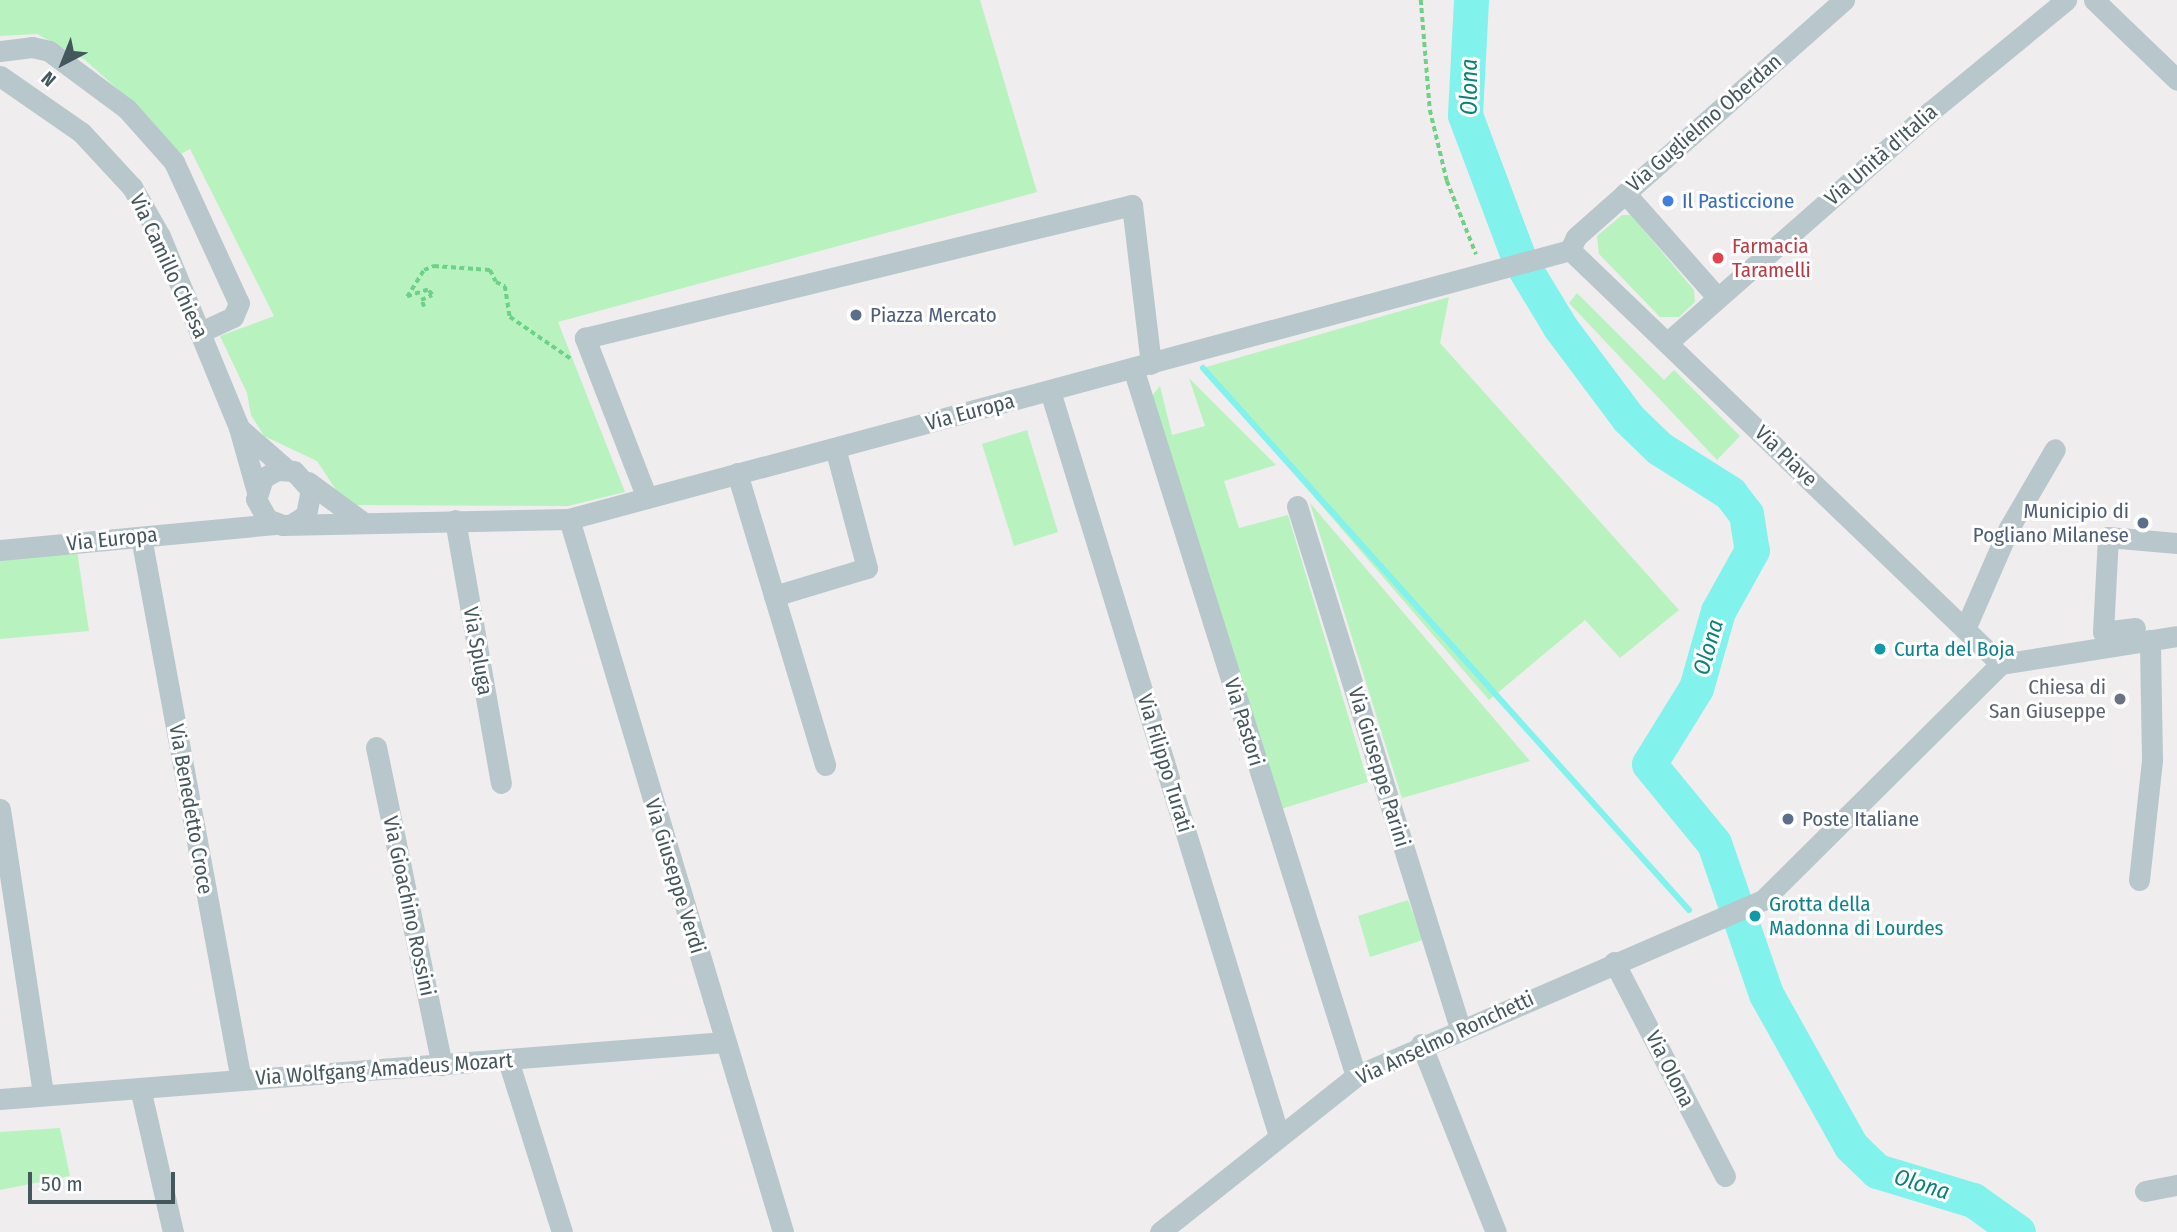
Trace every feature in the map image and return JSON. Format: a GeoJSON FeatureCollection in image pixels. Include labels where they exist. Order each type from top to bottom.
{"type":"FeatureCollection","features":[{"type":"Feature","properties":{"kind":"street","name":"Via Guglielmo Oberdan"},"geometry":{"type":"LineString","coordinates":[[1570,250],[1576,237],[1625,192],[1844,0]]}},
{"type":"Feature","properties":{"kind":"street","name":"Via Unità d'Italia"},"geometry":{"type":"LineString","coordinates":[[1668,342],[1931,111],[2066,0]]}},
{"type":"Feature","properties":{"kind":"street"},"geometry":{"type":"LineString","coordinates":[[2094,0],[2177,80]]}},
{"type":"Feature","properties":{"kind":"street"},"geometry":{"type":"LineString","coordinates":[[0,51],[33,47],[49,51],[127,109],[174,162],[239,303],[233,317],[201,332]]}},
{"type":"Feature","properties":{"kind":"street","name":"Via Camillo Chiesa"},"geometry":{"type":"LineString","coordinates":[[0,76],[81,132],[121,172],[152,219],[239,428],[256,495]]}},
{"type":"Feature","properties":{"kind":"street"},"geometry":{"type":"LineString","coordinates":[[1625,192],[1718,298]]}},
{"type":"Feature","properties":{"kind":"street"},"geometry":{"type":"LineString","coordinates":[[647,498],[585,338],[1132,205],[1142,366]]}},
{"type":"Feature","properties":{"kind":"street","name":"Via Europa"},"geometry":{"type":"LineString","coordinates":[[0,550],[141,537],[223,526],[569,519],[1493,273],[1570,250]]}},
{"type":"Feature","properties":{"kind":"street","name":"Via Piave"},"geometry":{"type":"LineString","coordinates":[[1570,250],[2001,664]]}},
{"type":"Feature","properties":{"kind":"street","name":"Via Pastori"},"geometry":{"type":"LineString","coordinates":[[1142,366],[1356,1076]]}},
{"type":"Feature","properties":{"kind":"street","name":"Via Filippo Turati"},"geometry":{"type":"LineString","coordinates":[[1051,391],[1279,1136]]}},
{"type":"Feature","properties":{"kind":"street","name":"Via Camillo Chiesa"},"geometry":{"type":"LineString","coordinates":[[239,428],[286,469]]}},
{"type":"Feature","properties":{"kind":"street"},"geometry":{"type":"LineString","coordinates":[[774,596],[867,568],[835,448]]}},
{"type":"Feature","properties":{"kind":"street"},"geometry":{"type":"LineString","coordinates":[[1965,629],[2009,528],[2055,449]]}},
{"type":"Feature","properties":{"kind":"street"},"geometry":{"type":"LineString","coordinates":[[223,526],[256,495],[269,474],[286,469],[364,523]]}},
{"type":"Feature","properties":{"kind":"street"},"geometry":{"type":"LineString","coordinates":[[737,473],[825,765]]}},
{"type":"Feature","properties":{"kind":"street"},"geometry":{"type":"LineString","coordinates":[[256,495],[261,513],[283,524],[311,507],[308,482]]}},
{"type":"Feature","properties":{"kind":"street","name":"Via Giuseppe Parini"},"geometry":{"type":"LineString","coordinates":[[1297,506],[1460,1028]]}},
{"type":"Feature","properties":{"kind":"street","name":"Via Giuseppe Verdi"},"geometry":{"type":"LineString","coordinates":[[569,519],[783,1232]]}},
{"type":"Feature","properties":{"kind":"street","name":"Via Spluga"},"geometry":{"type":"LineString","coordinates":[[455,520],[501,783]]}},
{"type":"Feature","properties":{"kind":"street","name":"Via Benedetto Croce"},"geometry":{"type":"LineString","coordinates":[[141,537],[241,1080]]}},
{"type":"Feature","properties":{"kind":"street"},"geometry":{"type":"LineString","coordinates":[[2177,543],[2108,537],[2103,632],[2177,622]]}},
{"type":"Feature","properties":{"kind":"street"},"geometry":{"type":"LineString","coordinates":[[2001,664],[2177,636]]}},
{"type":"Feature","properties":{"kind":"street"},"geometry":{"type":"LineString","coordinates":[[2139,880],[2152,761],[2150,640]]}},
{"type":"Feature","properties":{"kind":"street","name":"Via Anselmo Ronchetti"},"geometry":{"type":"LineString","coordinates":[[1160,1232],[1356,1076],[1421,1044],[1763,900],[2001,664]]}},
{"type":"Feature","properties":{"kind":"street","name":"Via Gioachino Rossini"},"geometry":{"type":"LineString","coordinates":[[376,747],[442,1065]]}},
{"type":"Feature","properties":{"kind":"street"},"geometry":{"type":"LineString","coordinates":[[0,810],[43,1095]]}},
{"type":"Feature","properties":{"kind":"street","name":"Via Olona"},"geometry":{"type":"LineString","coordinates":[[1615,962],[1725,1176]]}},
{"type":"Feature","properties":{"kind":"street","name":"Via Wolfgang Amadeus Mozart"},"geometry":{"type":"LineString","coordinates":[[0,1100],[725,1042]]}},
{"type":"Feature","properties":{"kind":"street"},"geometry":{"type":"LineString","coordinates":[[1421,1044],[1496,1232]]}},
{"type":"Feature","properties":{"kind":"street"},"geometry":{"type":"LineString","coordinates":[[508,1060],[562,1232]]}},
{"type":"Feature","properties":{"kind":"street"},"geometry":{"type":"LineString","coordinates":[[139,1088],[173,1232]]}},
{"type":"Feature","properties":{"kind":"street"},"geometry":{"type":"LineString","coordinates":[[2145,1191],[2177,1185]]}},
{"type":"Feature","properties":{"kind":"path"},"geometry":{"type":"LineString","coordinates":[[1421,0],[1430,110],[1447,180],[1493,273]]}},
{"type":"Feature","properties":{"kind":"path"},"geometry":{"type":"LineString","coordinates":[[424,307],[421,300],[432,295],[428,290],[407,297],[424,270],[434,266],[491,270],[496,282],[505,286],[510,317],[572,360]]}},
{"type":"Feature","properties":{"kind":"green space"},"geometry":{"type":"Polygon","coordinates":[[[0,0],[980,0],[1037,192],[558,322],[625,492],[568,506],[346,505],[317,461],[264,436],[251,415],[247,393],[220,336],[274,316],[190,149],[179,155],[141,110],[85,60],[37,34],[0,36],[0,0]]]}},
{"type":"Feature","properties":{"kind":"green space"},"geometry":{"type":"Polygon","coordinates":[[[1622,215],[1631,215],[1694,290],[1695,302],[1679,317],[1660,317],[1599,254],[1597,236],[1622,215]]]}},
{"type":"Feature","properties":{"kind":"green space"},"geometry":{"type":"Polygon","coordinates":[[[1577,293],[1664,380],[1674,370],[1740,436],[1717,460],[1569,303],[1577,293]]]}},
{"type":"Feature","properties":{"kind":"green space"},"geometry":{"type":"Polygon","coordinates":[[[1449,297],[1440,343],[1679,610],[1620,658],[1585,620],[1489,700],[1203,368],[1449,297]]]}},
{"type":"Feature","properties":{"kind":"green space"},"geometry":{"type":"Polygon","coordinates":[[[1189,378],[1276,465],[1224,481],[1239,528],[1288,515],[1368,782],[1281,809],[1152,396],[1160,386],[1172,435],[1205,426],[1189,378]]]}},
{"type":"Feature","properties":{"kind":"green space"},"geometry":{"type":"Polygon","coordinates":[[[1027,430],[1058,532],[1014,546],[982,444],[1027,430]]]}},
{"type":"Feature","properties":{"kind":"green space"},"geometry":{"type":"Polygon","coordinates":[[[1310,503],[1530,761],[1402,798],[1310,503]]]}},
{"type":"Feature","properties":{"kind":"green space"},"geometry":{"type":"Polygon","coordinates":[[[77,551],[89,631],[0,639],[0,558],[77,551]]]}},
{"type":"Feature","properties":{"kind":"green space"},"geometry":{"type":"Polygon","coordinates":[[[1408,900],[1423,940],[1370,957],[1358,916],[1408,900]]]}},
{"type":"Feature","properties":{"kind":"green space"},"geometry":{"type":"Polygon","coordinates":[[[60,1128],[70,1176],[0,1190],[0,1132],[60,1128]]]}},
{"type":"Feature","properties":{"kind":"waterway","name":"Olona"},"geometry":{"type":"LineString","coordinates":[[1471,0],[1465,115],[1519,259],[1560,327],[1628,418],[1659,448],[1730,493],[1746,514],[1752,550],[1718,611],[1696,688],[1649,764],[1714,843],[1766,994],[1851,1146],[1877,1171],[1973,1200],[2018,1232]]}},
{"type":"Feature","properties":{"kind":"waterway"},"geometry":{"type":"LineString","coordinates":[[1203,368],[1689,910]]}},
{"type":"Feature","properties":{"kind":"place","name":"Il Pasticcione"},"geometry":{"type":"Point","coordinates":[1668,201]}},
{"type":"Feature","properties":{"kind":"place","name":"Farmacia Taramelli"},"geometry":{"type":"Point","coordinates":[1718,258]}},
{"type":"Feature","properties":{"kind":"place","name":"Piazza Mercato"},"geometry":{"type":"Point","coordinates":[856,315]}},
{"type":"Feature","properties":{"kind":"place","name":"Municipio di Pogliano Milanese"},"geometry":{"type":"Point","coordinates":[2143,523]}},
{"type":"Feature","properties":{"kind":"place","name":"Curta del Boja"},"geometry":{"type":"Point","coordinates":[1880,649]}},
{"type":"Feature","properties":{"kind":"place","name":"Chiesa di San Giuseppe"},"geometry":{"type":"Point","coordinates":[2120,699]}},
{"type":"Feature","properties":{"kind":"place","name":"Poste Italiane"},"geometry":{"type":"Point","coordinates":[1788,819]}},
{"type":"Feature","properties":{"kind":"place","name":"Grotta della Madonna di Lourdes"},"geometry":{"type":"Point","coordinates":[1755,916]}}]}
